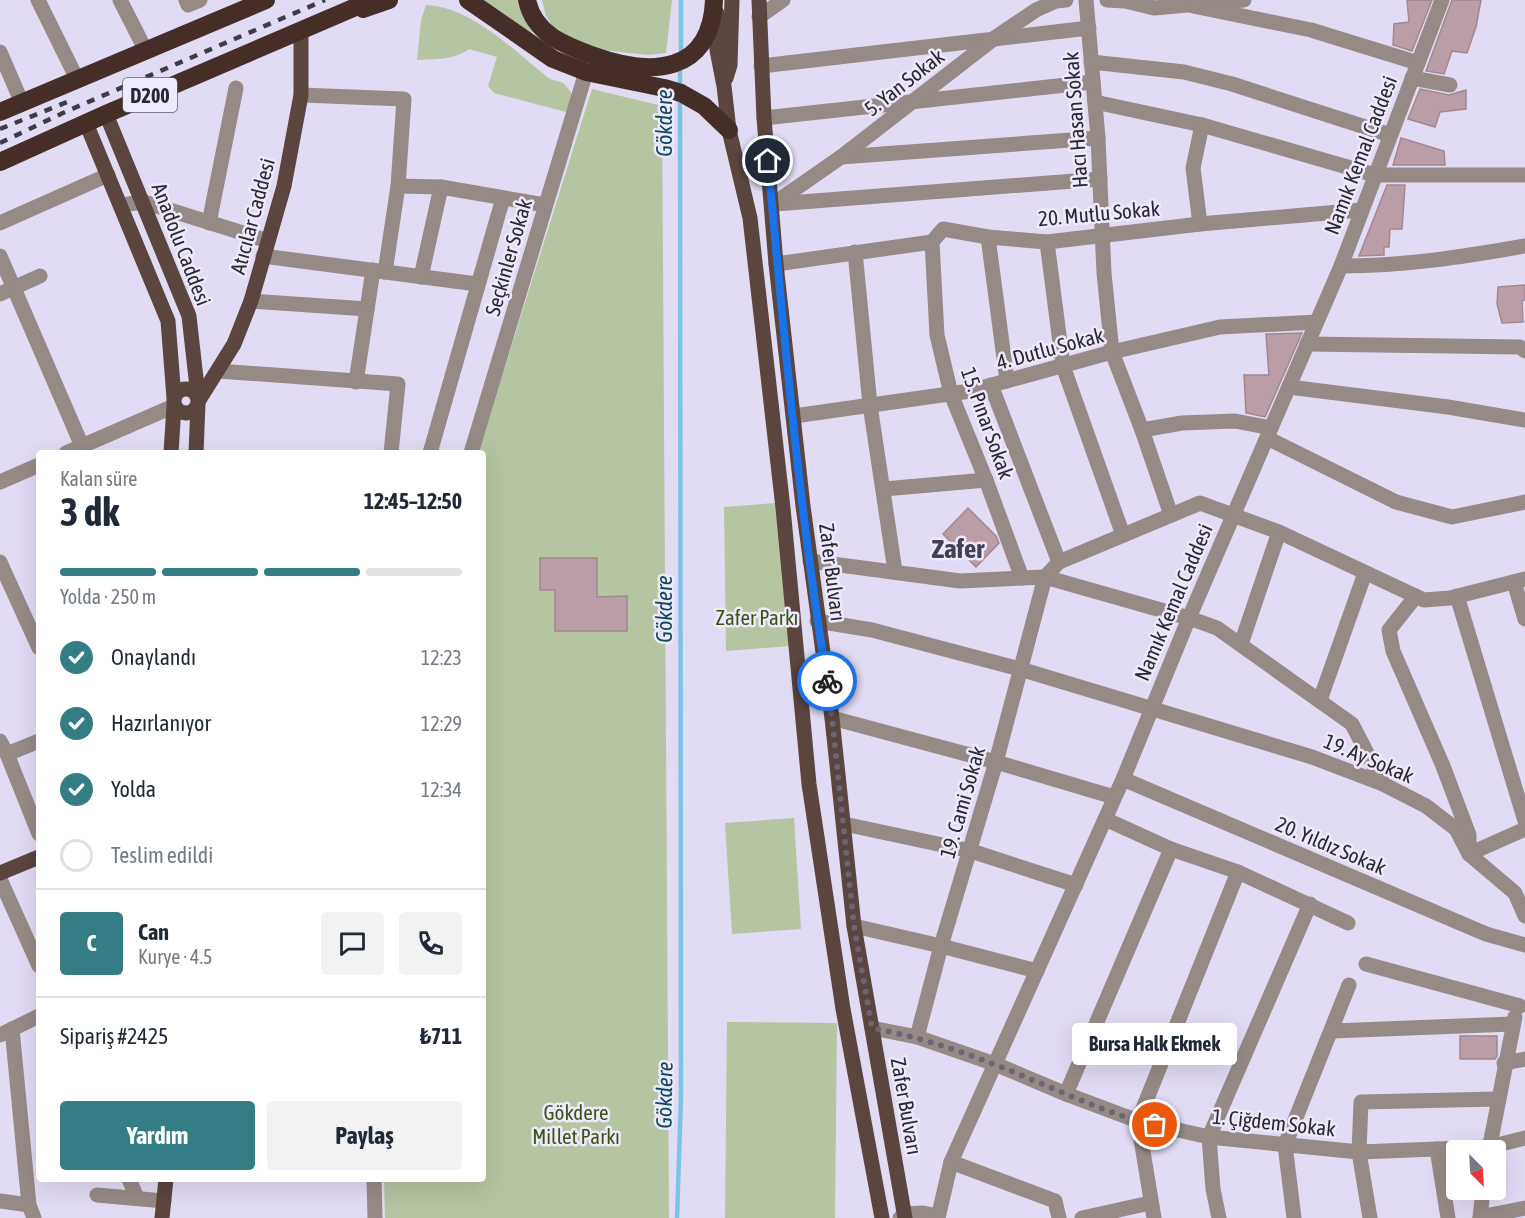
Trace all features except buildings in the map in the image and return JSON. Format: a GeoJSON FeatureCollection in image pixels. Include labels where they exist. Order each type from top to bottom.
{"type":"FeatureCollection","features":[{"type":"Feature","properties":{"kind":"highway","name":"D200"},"geometry":{"type":"LineString","coordinates":[[0,112],[266,0]]}},
{"type":"Feature","properties":{"kind":"highway","name":"D200"},"geometry":{"type":"LineString","coordinates":[[0,162],[372,0]]}},
{"type":"Feature","properties":{"kind":"highway"},"geometry":{"type":"LineString","coordinates":[[301,30],[389,0]]}},
{"type":"Feature","properties":{"kind":"highway"},"geometry":{"type":"LineString","coordinates":[[527,0],[533,20],[563,44],[619,64],[681,93],[704,106],[724,125]]}},
{"type":"Feature","properties":{"kind":"highway"},"geometry":{"type":"LineString","coordinates":[[472,1],[553,59],[586,72],[647,76],[687,57],[701,44],[710,29],[715,0]]}},
{"type":"Feature","properties":{"kind":"main road","name":"Zafer Bulvarı"},"geometry":{"type":"LineString","coordinates":[[715,0],[717,50],[724,86],[724,125],[750,218],[783,508],[809,784],[843,1009],[879,1215]]}},
{"type":"Feature","properties":{"kind":"main road","name":"Zafer Bulvarı"},"geometry":{"type":"LineString","coordinates":[[724,86],[730,65],[732,0]]}},
{"type":"Feature","properties":{"kind":"main road","name":"Zafer Bulvarı"},"geometry":{"type":"LineString","coordinates":[[759,0],[764,118],[776,264],[817,621],[832,718],[854,926],[903,1217]]}},
{"type":"Feature","properties":{"kind":"main road","name":"Atıcılar Caddesi"},"geometry":{"type":"LineString","coordinates":[[198,400],[234,344],[252,301],[284,186],[301,95],[301,30]]}},
{"type":"Feature","properties":{"kind":"main road","name":"Anadolu Caddesi"},"geometry":{"type":"LineString","coordinates":[[106,114],[189,316],[198,400]]}},
{"type":"Feature","properties":{"kind":"main road","name":"Anadolu Caddesi"},"geometry":{"type":"LineString","coordinates":[[86,123],[168,321],[174,402]]}},
{"type":"Feature","properties":{"kind":"main road"},"geometry":{"type":"LineString","coordinates":[[171,450],[174,402],[176,393],[184,389],[192,390],[198,400],[196,450]]}},
{"type":"Feature","properties":{"kind":"main road"},"geometry":{"type":"LineString","coordinates":[[0,873],[36,858]]}},
{"type":"Feature","properties":{"kind":"main road"},"geometry":{"type":"LineString","coordinates":[[162,1218],[166,1182]]}},
{"type":"Feature","properties":{"kind":"street"},"geometry":{"type":"LineString","coordinates":[[38,0],[77,79]]}},
{"type":"Feature","properties":{"kind":"street"},"geometry":{"type":"LineString","coordinates":[[120,0],[146,51]]}},
{"type":"Feature","properties":{"kind":"street"},"geometry":{"type":"LineString","coordinates":[[759,17],[783,0]]}},
{"type":"Feature","properties":{"kind":"street","name":"5. Yan Sokak"},"geometry":{"type":"LineString","coordinates":[[772,205],[841,157],[996,37],[1036,10],[1056,1],[1066,0]]}},
{"type":"Feature","properties":{"kind":"street","name":"Hacı Hasan Sokak"},"geometry":{"type":"LineString","coordinates":[[1086,0],[1098,138],[1104,273],[1112,352],[1142,430],[1170,515]]}},
{"type":"Feature","properties":{"kind":"street"},"geometry":{"type":"LineString","coordinates":[[1107,0],[1125,1],[1154,8],[1244,0]]}},
{"type":"Feature","properties":{"kind":"street","name":"Namık Kemal Caddesi"},"geometry":{"type":"LineString","coordinates":[[938,1217],[951,1162],[1123,779],[1150,709],[1341,266],[1442,0]]}},
{"type":"Feature","properties":{"kind":"street"},"geometry":{"type":"LineString","coordinates":[[1193,6],[1311,30],[1418,63]]}},
{"type":"Feature","properties":{"kind":"street"},"geometry":{"type":"LineString","coordinates":[[761,66],[1089,28]]}},
{"type":"Feature","properties":{"kind":"street"},"geometry":{"type":"LineString","coordinates":[[0,52],[6,81],[22,103]]}},
{"type":"Feature","properties":{"kind":"street"},"geometry":{"type":"LineString","coordinates":[[1091,62],[1184,72],[1232,84],[1390,135]]}},
{"type":"Feature","properties":{"kind":"street","name":"Seçkinler Sokak"},"geometry":{"type":"LineString","coordinates":[[472,450],[586,72]]}},
{"type":"Feature","properties":{"kind":"street"},"geometry":{"type":"LineString","coordinates":[[1412,78],[1450,85]]}},
{"type":"Feature","properties":{"kind":"street"},"geometry":{"type":"LineString","coordinates":[[764,118],[1093,82]]}},
{"type":"Feature","properties":{"kind":"street"},"geometry":{"type":"LineString","coordinates":[[209,223],[236,88]]}},
{"type":"Feature","properties":{"kind":"street"},"geometry":{"type":"LineString","coordinates":[[301,95],[404,99],[398,186],[379,271],[367,309],[356,382]]}},
{"type":"Feature","properties":{"kind":"street"},"geometry":{"type":"LineString","coordinates":[[1095,102],[1202,125],[1375,175],[1525,175]]}},
{"type":"Feature","properties":{"kind":"street"},"geometry":{"type":"LineString","coordinates":[[1200,224],[1193,168],[1202,125]]}},
{"type":"Feature","properties":{"kind":"street"},"geometry":{"type":"LineString","coordinates":[[841,157],[1098,138]]}},
{"type":"Feature","properties":{"kind":"street"},"geometry":{"type":"LineString","coordinates":[[0,223],[108,175]]}},
{"type":"Feature","properties":{"kind":"street"},"geometry":{"type":"LineString","coordinates":[[772,205],[1100,179]]}},
{"type":"Feature","properties":{"kind":"street"},"geometry":{"type":"LineString","coordinates":[[398,186],[441,188],[544,205]]}},
{"type":"Feature","properties":{"kind":"street"},"geometry":{"type":"LineString","coordinates":[[421,277],[441,188]]}},
{"type":"Feature","properties":{"kind":"street"},"geometry":{"type":"LineString","coordinates":[[431,450],[503,198]]}},
{"type":"Feature","properties":{"kind":"street"},"geometry":{"type":"LineString","coordinates":[[120,205],[144,202],[268,241]]}},
{"type":"Feature","properties":{"kind":"street","name":"20. Mutlu Sokak"},"geometry":{"type":"LineString","coordinates":[[776,264],[932,242],[943,229],[988,237],[1047,242],[1200,224],[1361,210]]}},
{"type":"Feature","properties":{"kind":"street"},"geometry":{"type":"LineString","coordinates":[[988,237],[1007,381]]}},
{"type":"Feature","properties":{"kind":"street","name":"15. Pınar Sokak"},"geometry":{"type":"LineString","coordinates":[[932,242],[937,334],[951,394],[1022,578]]}},
{"type":"Feature","properties":{"kind":"street"},"geometry":{"type":"LineString","coordinates":[[1047,242],[1063,366],[1123,535]]}},
{"type":"Feature","properties":{"kind":"street"},"geometry":{"type":"LineString","coordinates":[[1341,266],[1388,266],[1443,260],[1525,246]]}},
{"type":"Feature","properties":{"kind":"street"},"geometry":{"type":"LineString","coordinates":[[855,252],[870,405],[895,571]]}},
{"type":"Feature","properties":{"kind":"street"},"geometry":{"type":"LineString","coordinates":[[0,256],[7,291],[82,446]]}},
{"type":"Feature","properties":{"kind":"street"},"geometry":{"type":"LineString","coordinates":[[263,256],[477,284]]}},
{"type":"Feature","properties":{"kind":"street"},"geometry":{"type":"LineString","coordinates":[[7,291],[40,276]]}},
{"type":"Feature","properties":{"kind":"street"},"geometry":{"type":"LineString","coordinates":[[252,301],[367,309]]}},
{"type":"Feature","properties":{"kind":"street","name":"4. Dutlu Sokak"},"geometry":{"type":"LineString","coordinates":[[794,416],[951,394],[1112,352],[1220,327],[1316,322]]}},
{"type":"Feature","properties":{"kind":"street"},"geometry":{"type":"LineString","coordinates":[[1307,344],[1520,347],[1525,351]]}},
{"type":"Feature","properties":{"kind":"street"},"geometry":{"type":"LineString","coordinates":[[218,371],[398,384],[391,450]]}},
{"type":"Feature","properties":{"kind":"street"},"geometry":{"type":"LineString","coordinates":[[991,385],[1059,562]]}},
{"type":"Feature","properties":{"kind":"street"},"geometry":{"type":"LineString","coordinates":[[1289,387],[1448,407],[1525,420]]}},
{"type":"Feature","properties":{"kind":"street"},"geometry":{"type":"LineString","coordinates":[[73,450],[174,402]]}},
{"type":"Feature","properties":{"kind":"street"},"geometry":{"type":"LineString","coordinates":[[1142,430],[1182,423],[1235,421],[1269,433],[1396,502],[1452,517],[1525,502]]}},
{"type":"Feature","properties":{"kind":"street"},"geometry":{"type":"LineString","coordinates":[[0,482],[36,466]]}},
{"type":"Feature","properties":{"kind":"street"},"geometry":{"type":"LineString","coordinates":[[884,489],[986,480]]}},
{"type":"Feature","properties":{"kind":"street"},"geometry":{"type":"LineString","coordinates":[[1045,577],[1059,562],[1200,503],[1280,532],[1424,600],[1457,596],[1520,580],[1525,620]]}},
{"type":"Feature","properties":{"kind":"street"},"geometry":{"type":"LineString","coordinates":[[1241,644],[1280,532]]}},
{"type":"Feature","properties":{"kind":"street"},"geometry":{"type":"LineString","coordinates":[[810,561],[960,581],[1045,577],[1217,628],[1352,724],[1383,784]]}},
{"type":"Feature","properties":{"kind":"street"},"geometry":{"type":"LineString","coordinates":[[0,562],[36,641]]}},
{"type":"Feature","properties":{"kind":"street"},"geometry":{"type":"LineString","coordinates":[[1320,700],[1365,573]]}},
{"type":"Feature","properties":{"kind":"street","name":"19. Cami Sokak"},"geometry":{"type":"LineString","coordinates":[[917,1037],[941,946],[996,762],[1045,577]]}},
{"type":"Feature","properties":{"kind":"street"},"geometry":{"type":"LineString","coordinates":[[1416,596],[1389,630],[1393,651],[1443,766],[1469,835],[1469,854],[1525,829]]}},
{"type":"Feature","properties":{"kind":"street"},"geometry":{"type":"LineString","coordinates":[[1457,596],[1525,821]]}},
{"type":"Feature","properties":{"kind":"street","name":"19. Ay Sokak"},"geometry":{"type":"LineString","coordinates":[[817,621],[872,630],[1020,669],[1312,757],[1383,784],[1426,806],[1456,830],[1469,854],[1515,893],[1525,916]]}},
{"type":"Feature","properties":{"kind":"street"},"geometry":{"type":"LineString","coordinates":[[832,718],[996,762],[1114,798]]}},
{"type":"Feature","properties":{"kind":"street"},"geometry":{"type":"LineString","coordinates":[[36,742],[4,748],[36,827]]}},
{"type":"Feature","properties":{"kind":"street","name":"20. Yıldız Sokak"},"geometry":{"type":"LineString","coordinates":[[1123,779],[1486,934],[1525,945]]}},
{"type":"Feature","properties":{"kind":"street"},"geometry":{"type":"LineString","coordinates":[[1105,819],[1171,849],[1238,872],[1348,923]]}},
{"type":"Feature","properties":{"kind":"street"},"geometry":{"type":"LineString","coordinates":[[844,824],[971,851],[1076,885]]}},
{"type":"Feature","properties":{"kind":"street"},"geometry":{"type":"LineString","coordinates":[[1066,1094],[1171,849]]}},
{"type":"Feature","properties":{"kind":"street"},"geometry":{"type":"LineString","coordinates":[[1082,1218],[1152,1210],[1138,1120],[1238,872]]}},
{"type":"Feature","properties":{"kind":"street"},"geometry":{"type":"LineString","coordinates":[[0,879],[36,959]]}},
{"type":"Feature","properties":{"kind":"street"},"geometry":{"type":"LineString","coordinates":[[1219,1218],[1213,1188],[1209,1137],[1310,904]]}},
{"type":"Feature","properties":{"kind":"street"},"geometry":{"type":"LineString","coordinates":[[854,926],[1037,971]]}},
{"type":"Feature","properties":{"kind":"street"},"geometry":{"type":"LineString","coordinates":[[1366,964],[1522,1004],[1512,1024],[1491,1140]]}},
{"type":"Feature","properties":{"kind":"street"},"geometry":{"type":"LineString","coordinates":[[1294,1218],[1285,1145],[1349,985]]}},
{"type":"Feature","properties":{"kind":"street"},"geometry":{"type":"LineString","coordinates":[[0,1201],[32,1212],[6,1032],[36,1017]]}},
{"type":"Feature","properties":{"kind":"street"},"geometry":{"type":"LineString","coordinates":[[1332,1031],[1512,1024]]}},
{"type":"Feature","properties":{"kind":"street","name":"1. Çiğdem Sokak"},"geometry":{"type":"LineString","coordinates":[[872,1028],[917,1037],[995,1064],[1066,1094],[1138,1120],[1209,1137],[1359,1152],[1446,1149]]}},
{"type":"Feature","properties":{"kind":"street"},"geometry":{"type":"LineString","coordinates":[[1504,1063],[1525,1059]]}},
{"type":"Feature","properties":{"kind":"street"},"geometry":{"type":"LineString","coordinates":[[1370,1218],[1359,1152],[1361,1102],[1498,1099]]}},
{"type":"Feature","properties":{"kind":"street","name":"1. Çiğdem Sokak"},"geometry":{"type":"LineString","coordinates":[[1506,1144],[1525,1138]]}},
{"type":"Feature","properties":{"kind":"street"},"geometry":{"type":"LineString","coordinates":[[1437,1149],[1448,1218]]}},
{"type":"Feature","properties":{"kind":"street"},"geometry":{"type":"LineString","coordinates":[[951,1162],[1055,1201],[1059,1218]]}},
{"type":"Feature","properties":{"kind":"street"},"geometry":{"type":"LineString","coordinates":[[130,1182],[136,1198]]}},
{"type":"Feature","properties":{"kind":"street"},"geometry":{"type":"LineString","coordinates":[[374,1182],[375,1218]]}},
{"type":"Feature","properties":{"kind":"street"},"geometry":{"type":"LineString","coordinates":[[97,1195],[164,1201]]}},
{"type":"Feature","properties":{"kind":"street"},"geometry":{"type":"LineString","coordinates":[[1482,1200],[1480,1217],[1525,1208]]}},
{"type":"Feature","properties":{"kind":"street"},"geometry":{"type":"LineString","coordinates":[[903,1217],[922,1212],[938,1217]]}},
{"type":"Feature","properties":{"kind":"green space"},"geometry":{"type":"Polygon","coordinates":[[[482,0],[523,0],[527,23],[537,40],[570,62],[590,68],[652,78],[651,81],[589,70],[554,58],[482,3],[482,0]]]}},
{"type":"Feature","properties":{"kind":"green space"},"geometry":{"type":"Polygon","coordinates":[[[542,0],[672,0],[666,53],[648,55],[593,49],[555,30],[546,16],[542,0]]]}},
{"type":"Feature","properties":{"kind":"green space"},"geometry":{"type":"Polygon","coordinates":[[[426,5],[459,13],[475,21],[505,42],[548,78],[563,83],[575,97],[570,113],[494,93],[488,86],[497,57],[469,49],[451,57],[417,60],[421,20],[426,5]]]}},
{"type":"Feature","properties":{"kind":"green space","name":"Gökdere Millet Parkı"},"geometry":{"type":"Polygon","coordinates":[[[592,89],[662,106],[669,1218],[385,1218],[384,1182],[486,1182],[486,450],[479,450],[592,89]]]}},
{"type":"Feature","properties":{"kind":"green space","name":"Zafer Parkı"},"geometry":{"type":"Polygon","coordinates":[[[776,503],[791,646],[726,651],[724,507],[776,503]]]}},
{"type":"Feature","properties":{"kind":"green space"},"geometry":{"type":"Polygon","coordinates":[[[794,818],[801,929],[732,934],[725,823],[794,818]]]}},
{"type":"Feature","properties":{"kind":"green space"},"geometry":{"type":"Polygon","coordinates":[[[727,1022],[837,1023],[835,1218],[725,1218],[727,1022]]]}},
{"type":"Feature","properties":{"kind":"waterway","name":"Gökdere"},"geometry":{"type":"LineString","coordinates":[[681,0],[681,54]]}},
{"type":"Feature","properties":{"kind":"waterway","name":"Gökdere"},"geometry":{"type":"LineString","coordinates":[[680,66],[680,87]]}},
{"type":"Feature","properties":{"kind":"waterway","name":"Gökdere"},"geometry":{"type":"LineString","coordinates":[[677,1218],[681,1097],[680,99]]}},
{"type":"Feature","properties":{"kind":"railway"},"geometry":{"type":"LineString","coordinates":[[0,143],[65,112],[325,0]]}},
{"type":"Feature","properties":{"kind":"railway"},"geometry":{"type":"LineString","coordinates":[[0,129],[72,100]]}},
{"type":"Feature","properties":{"kind":"way so far"},"geometry":{"type":"LineString","coordinates":[[827,681],[854,926],[872,1028],[917,1037],[1155,1125]]}},
{"type":"Feature","properties":{"kind":"place","name":"Bursa Halk Ekmek"},"geometry":{"type":"Point","coordinates":[1155,1125]}},
{"type":"Feature","properties":{"kind":"district","name":"Zafer"},"geometry":{"type":"Point","coordinates":[958,548]}},
{"type":"Feature","properties":{"kind":"route"},"geometry":{"type":"LineString","coordinates":[[768,161],[776,264],[803,506],[827,681]]}}]}
